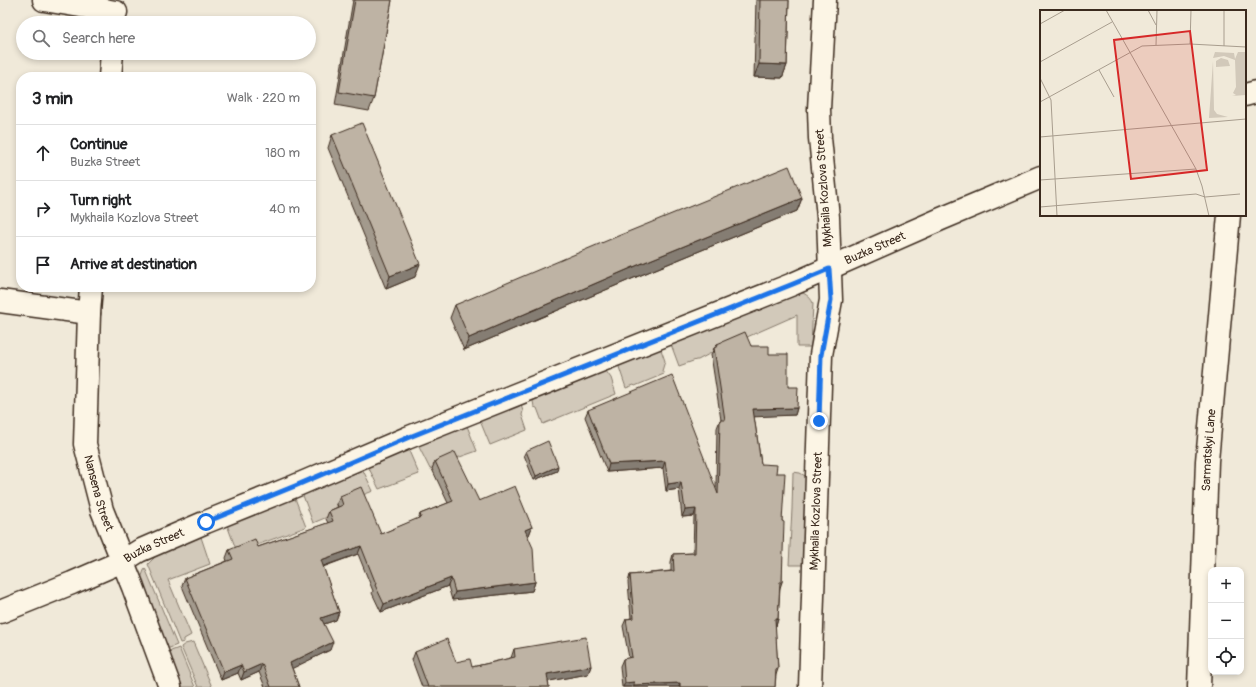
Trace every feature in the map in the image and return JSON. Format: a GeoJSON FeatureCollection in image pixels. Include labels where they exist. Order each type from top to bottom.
{"type":"FeatureCollection","features":[{"type":"Feature","properties":{"kind":"street"},"geometry":{"type":"LineString","coordinates":[[44,0],[116,12]]}},
{"type":"Feature","properties":{"kind":"street","name":"Mykhaila Kozlova Street"},"geometry":{"type":"LineString","coordinates":[[810,687],[821,355],[831,300],[828,217],[820,138],[819,109],[825,0]]}},
{"type":"Feature","properties":{"kind":"street"},"geometry":{"type":"LineString","coordinates":[[110,72],[111,60]]}},
{"type":"Feature","properties":{"kind":"street"},"geometry":{"type":"LineString","coordinates":[[1246,96],[1256,92]]}},
{"type":"Feature","properties":{"kind":"street","name":"Buzka Street"},"geometry":{"type":"LineString","coordinates":[[0,612],[72,583],[122,561],[139,551],[199,525],[407,438],[779,290],[1040,177]]}},
{"type":"Feature","properties":{"kind":"street","name":"Sarmatskyi Lane"},"geometry":{"type":"LineString","coordinates":[[1199,687],[1207,461],[1229,216]]}},
{"type":"Feature","properties":{"kind":"street","name":"Nansena Street"},"geometry":{"type":"LineString","coordinates":[[91,292],[86,444],[102,510],[170,687]]}},
{"type":"Feature","properties":{"kind":"street"},"geometry":{"type":"LineString","coordinates":[[0,301],[89,313]]}},
{"type":"Feature","properties":{"kind":"shaded area"},"geometry":{"type":"Polygon","coordinates":[[[796,290],[802,292],[810,298],[813,303],[811,347],[797,347],[797,315],[698,360],[679,366],[669,339],[796,290]]]}},
{"type":"Feature","properties":{"kind":"shaded area"},"geometry":{"type":"Polygon","coordinates":[[[659,344],[665,361],[662,371],[664,374],[635,386],[626,388],[617,361],[659,344]]]}},
{"type":"Feature","properties":{"kind":"shaded area"},"geometry":{"type":"Polygon","coordinates":[[[603,367],[611,378],[616,394],[543,424],[537,408],[534,407],[532,395],[603,367]]]}},
{"type":"Feature","properties":{"kind":"shaded area"},"geometry":{"type":"Polygon","coordinates":[[[519,400],[527,430],[490,445],[478,416],[519,400]]]}},
{"type":"Feature","properties":{"kind":"shaded area"},"geometry":{"type":"Polygon","coordinates":[[[465,421],[477,451],[452,459],[430,469],[416,441],[465,421]]]}},
{"type":"Feature","properties":{"kind":"shaded area"},"geometry":{"type":"Polygon","coordinates":[[[406,444],[419,474],[379,489],[366,462],[406,444]]]}},
{"type":"Feature","properties":{"kind":"shaded area"},"geometry":{"type":"Polygon","coordinates":[[[360,464],[373,491],[360,496],[358,494],[336,503],[339,512],[313,523],[301,490],[360,464]]]}},
{"type":"Feature","properties":{"kind":"shaded area"},"geometry":{"type":"Polygon","coordinates":[[[793,472],[800,473],[807,477],[804,565],[789,565],[793,472]]]}},
{"type":"Feature","properties":{"kind":"shaded area"},"geometry":{"type":"Polygon","coordinates":[[[293,493],[306,527],[237,552],[226,522],[293,493]]]}},
{"type":"Feature","properties":{"kind":"shaded area"},"geometry":{"type":"Polygon","coordinates":[[[200,534],[210,564],[168,580],[191,635],[184,639],[184,642],[180,643],[148,564],[161,551],[200,534]]]}},
{"type":"Feature","properties":{"kind":"shaded area"},"geometry":{"type":"Polygon","coordinates":[[[145,568],[177,645],[162,651],[141,578],[145,568]]]}},
{"type":"Feature","properties":{"kind":"shaded area"},"geometry":{"type":"Polygon","coordinates":[[[193,642],[212,687],[198,687],[181,647],[185,644],[193,642]]]}},
{"type":"Feature","properties":{"kind":"shaded area"},"geometry":{"type":"Polygon","coordinates":[[[179,648],[195,687],[177,687],[163,654],[179,648]]]}},
{"type":"Feature","properties":{"kind":"building"},"geometry":{"type":"Polygon","coordinates":[[[355,0],[392,0],[374,98],[339,92],[355,0]]]}},
{"type":"Feature","properties":{"kind":"building"},"geometry":{"type":"Polygon","coordinates":[[[760,0],[789,0],[787,65],[759,64],[760,0]]]}},
{"type":"Feature","properties":{"kind":"building"},"geometry":{"type":"Polygon","coordinates":[[[362,123],[420,264],[390,276],[332,135],[362,123]]]}},
{"type":"Feature","properties":{"kind":"building"},"geometry":{"type":"Polygon","coordinates":[[[789,166],[802,198],[645,262],[469,338],[455,305],[789,166]]]}},
{"type":"Feature","properties":{"kind":"building"},"geometry":{"type":"Polygon","coordinates":[[[745,332],[751,346],[769,346],[769,354],[788,354],[788,387],[798,387],[797,408],[753,409],[761,464],[777,465],[776,473],[785,473],[782,521],[784,522],[782,582],[780,582],[778,619],[775,619],[778,669],[776,669],[775,687],[680,687],[680,683],[634,685],[634,682],[625,683],[623,659],[632,657],[626,619],[634,618],[630,575],[674,571],[673,554],[695,553],[696,509],[685,510],[681,482],[668,484],[665,461],[609,464],[588,410],[672,375],[718,494],[720,420],[725,420],[714,348],[718,346],[717,344],[745,332]]]}},
{"type":"Feature","properties":{"kind":"building"},"geometry":{"type":"Polygon","coordinates":[[[548,441],[558,466],[536,476],[526,451],[548,441]]]}},
{"type":"Feature","properties":{"kind":"building"},"geometry":{"type":"Polygon","coordinates":[[[455,452],[479,501],[515,486],[532,527],[525,530],[533,548],[535,582],[455,592],[451,578],[384,604],[375,585],[376,584],[361,546],[321,560],[339,612],[321,618],[333,642],[290,663],[299,687],[271,687],[262,664],[244,672],[241,665],[224,672],[185,578],[233,559],[229,550],[255,539],[258,547],[333,521],[329,511],[343,505],[340,496],[361,487],[381,534],[421,517],[420,514],[453,501],[435,461],[455,452]]]}},
{"type":"Feature","properties":{"kind":"building"},"geometry":{"type":"Polygon","coordinates":[[[586,637],[591,666],[547,674],[549,687],[428,687],[415,652],[447,639],[456,662],[470,659],[472,667],[515,657],[514,649],[586,637]]]}},
{"type":"Feature","properties":{"kind":"route"},"geometry":{"type":"LineString","coordinates":[[206,522],[407,438],[829,269],[831,300],[821,355],[819,421]]}}]}
